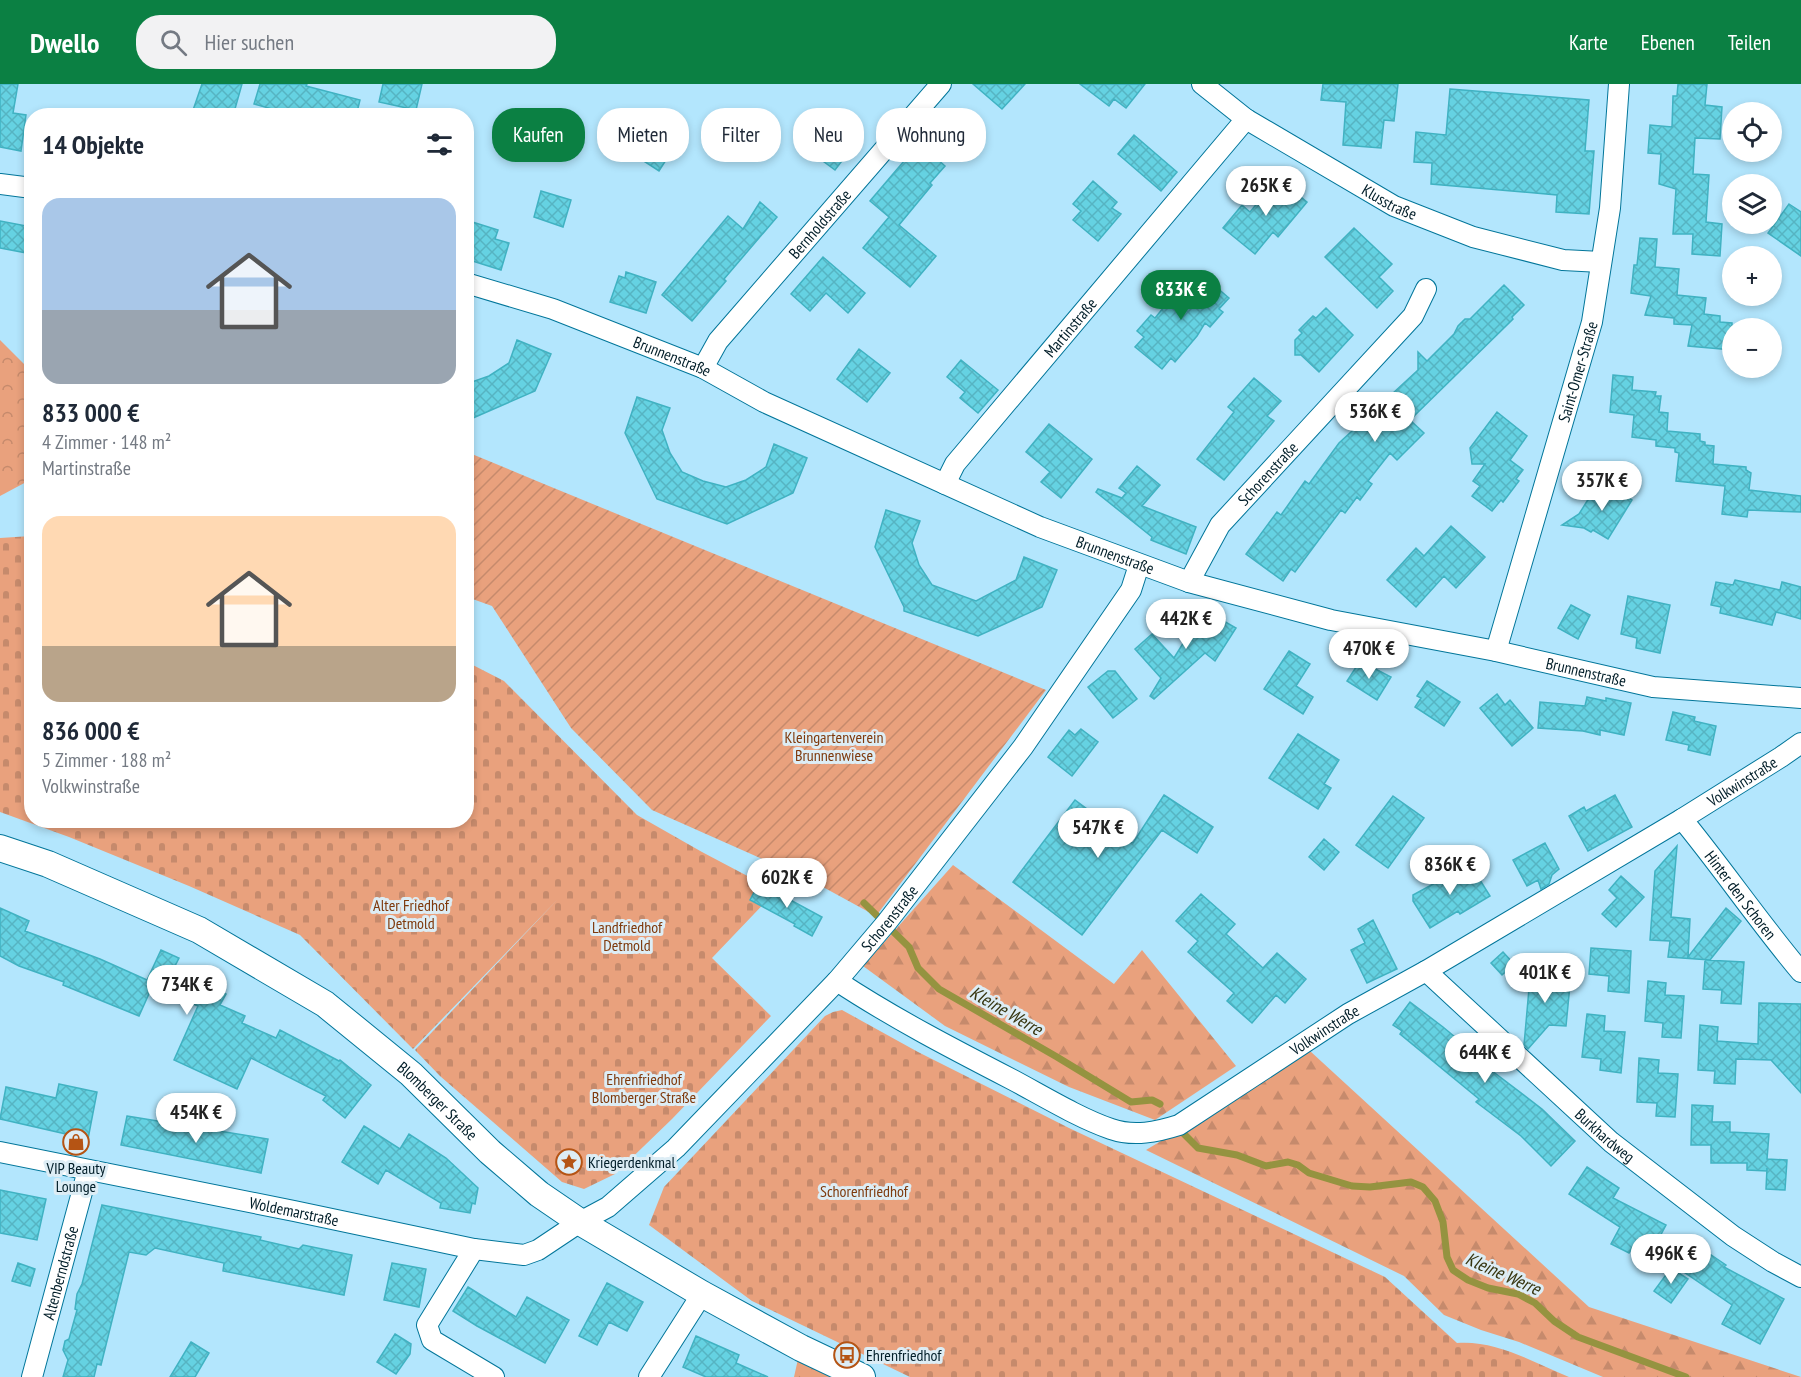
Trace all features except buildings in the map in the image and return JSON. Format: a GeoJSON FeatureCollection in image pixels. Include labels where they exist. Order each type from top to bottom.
{"type":"FeatureCollection","features":[{"type":"Feature","properties":{"kind":"street","name":"Bernholdstraße"},"geometry":{"type":"LineString","coordinates":[[703,368],[718,340],[941,84]]}},
{"type":"Feature","properties":{"kind":"street","name":"Klusstraße"},"geometry":{"type":"LineString","coordinates":[[1202,84],[1246,119],[1394,206],[1473,237],[1563,260],[1601,262]]}},
{"type":"Feature","properties":{"kind":"street","name":"Saint-Omer-Straße"},"geometry":{"type":"LineString","coordinates":[[1496,651],[1592,322],[1610,208],[1619,84]]}},
{"type":"Feature","properties":{"kind":"street","name":"Martinstraße"},"geometry":{"type":"LineString","coordinates":[[945,484],[955,464],[1246,119]]}},
{"type":"Feature","properties":{"kind":"street"},"geometry":{"type":"LineString","coordinates":[[0,184],[24,187]]}},
{"type":"Feature","properties":{"kind":"street","name":"Brunnenstraße"},"geometry":{"type":"LineString","coordinates":[[474,286],[562,313],[703,368],[764,402],[1040,527],[1189,582],[1331,620],[1496,651],[1653,687],[1801,698]]}},
{"type":"Feature","properties":{"kind":"street","name":"Schorenstraße"},"geometry":{"type":"LineString","coordinates":[[1189,582],[1220,525],[1413,316],[1426,289]]}},
{"type":"Feature","properties":{"kind":"street","name":"Schorenstraße"},"geometry":{"type":"LineString","coordinates":[[580,1222],[608,1207],[676,1148],[837,981],[1023,747],[1131,590],[1139,565]]}},
{"type":"Feature","properties":{"kind":"street","name":"Volkwinstraße"},"geometry":{"type":"LineString","coordinates":[[837,981],[889,1015],[1112,1130],[1134,1133],[1157,1132],[1179,1125],[1348,1014],[1426,972],[1682,819],[1781,758],[1801,742]]}},
{"type":"Feature","properties":{"kind":"street","name":"Hinter den Schoren"},"geometry":{"type":"LineString","coordinates":[[1682,819],[1724,871],[1770,936],[1801,972]]}},
{"type":"Feature","properties":{"kind":"street","name":"Blomberger Straße"},"geometry":{"type":"LineString","coordinates":[[0,848],[48,864],[199,930],[325,1004],[411,1074],[490,1152],[538,1194],[580,1222],[702,1294],[801,1348],[862,1377]]}},
{"type":"Feature","properties":{"kind":"street","name":"Burkhardweg"},"geometry":{"type":"LineString","coordinates":[[1426,972],[1611,1142],[1733,1236],[1801,1277]]}},
{"type":"Feature","properties":{"kind":"street","name":"Woldemarstraße"},"geometry":{"type":"LineString","coordinates":[[0,1152],[294,1210],[474,1249],[524,1255],[538,1250],[580,1222]]}},
{"type":"Feature","properties":{"kind":"street","name":"Altenberndstraße"},"geometry":{"type":"LineString","coordinates":[[32,1377],[88,1170]]}},
{"type":"Feature","properties":{"kind":"street"},"geometry":{"type":"LineString","coordinates":[[474,1249],[428,1325],[432,1340],[494,1377]]}},
{"type":"Feature","properties":{"kind":"street"},"geometry":{"type":"LineString","coordinates":[[649,1377],[702,1294]]}},
{"type":"Feature","properties":{"kind":"green space"},"geometry":{"type":"Polygon","coordinates":[[[0,340],[24,364],[24,483],[0,496],[0,340]]]}},
{"type":"Feature","properties":{"kind":"green space","name":"Kleingartenverein Brunnenwiese"},"geometry":{"type":"Polygon","coordinates":[[[474,455],[1046,690],[876,916],[812,881],[652,810],[571,728],[492,606],[474,600],[474,455]]]}},
{"type":"Feature","properties":{"kind":"green space"},"geometry":{"type":"Polygon","coordinates":[[[24,536],[24,821],[0,812],[0,538],[24,536]]]}},
{"type":"Feature","properties":{"kind":"green space"},"geometry":{"type":"Polygon","coordinates":[[[474,666],[504,681],[637,815],[776,891],[712,958],[771,1016],[672,1119],[615,1174],[584,1189],[562,1182],[440,1076],[415,1050],[559,898],[413,1049],[300,935],[44,828],[474,828],[474,666]]]}},
{"type":"Feature","properties":{"kind":"green space"},"geometry":{"type":"Polygon","coordinates":[[[953,865],[1114,984],[1142,950],[1236,1066],[1155,1120],[1069,1087],[945,1026],[863,966],[953,865]]]}},
{"type":"Feature","properties":{"kind":"green space","name":"Schorenfriedhof"},"geometry":{"type":"Polygon","coordinates":[[[842,1010],[918,1052],[1069,1128],[1385,1277],[1457,1343],[1500,1348],[1569,1377],[910,1377],[752,1301],[649,1225],[664,1187],[825,1016],[842,1010]]]}},
{"type":"Feature","properties":{"kind":"green space"},"geometry":{"type":"Polygon","coordinates":[[[1310,1051],[1589,1307],[1801,1377],[1603,1377],[1519,1342],[1444,1315],[1404,1276],[1146,1150],[1310,1051]]]}},
{"type":"Feature","properties":{"kind":"green space"},"geometry":{"type":"Polygon","coordinates":[[[798,1359],[834,1377],[794,1377],[798,1359]]]}},
{"type":"Feature","properties":{"kind":"waterway","name":"Kleine Werre"},"geometry":{"type":"LineString","coordinates":[[864,903],[909,947],[918,968],[939,989],[1131,1102],[1152,1100],[1160,1104]]}},
{"type":"Feature","properties":{"kind":"waterway","name":"Kleine Werre"},"geometry":{"type":"LineString","coordinates":[[1184,1134],[1198,1148],[1237,1155],[1266,1166],[1288,1162],[1298,1165],[1309,1173],[1352,1186],[1370,1187],[1411,1182],[1423,1187],[1435,1201],[1443,1222],[1447,1257],[1453,1270],[1468,1280],[1488,1288],[1518,1294],[1535,1303],[1554,1321],[1578,1337],[1686,1377]]}},
{"type":"Feature","properties":{"kind":"place","name":"VIP Beauty Lounge"},"geometry":{"type":"Point","coordinates":[76,1142]}},
{"type":"Feature","properties":{"kind":"place","name":"Kriegerdenkmal"},"geometry":{"type":"Point","coordinates":[569,1162]}},
{"type":"Feature","properties":{"kind":"place","name":"Ehrenfriedhof"},"geometry":{"type":"Point","coordinates":[847,1355]}},
{"type":"Feature","properties":{"kind":"park label","name":"Alter Friedhof Detmold"},"geometry":{"type":"Point","coordinates":[411,914]}},
{"type":"Feature","properties":{"kind":"park label","name":"Landfriedhof Detmold"},"geometry":{"type":"Point","coordinates":[627,936]}},
{"type":"Feature","properties":{"kind":"park label","name":"Ehrenfriedhof Blomberger Straße"},"geometry":{"type":"Point","coordinates":[644,1088]}}]}
